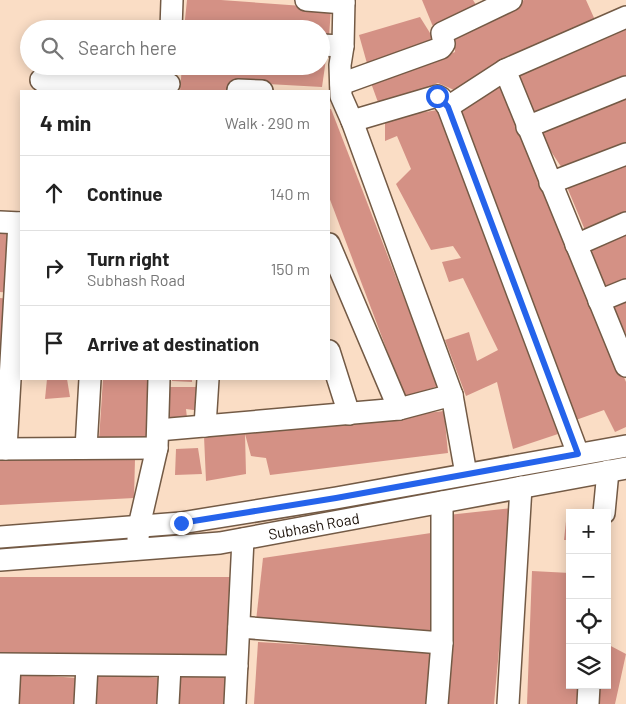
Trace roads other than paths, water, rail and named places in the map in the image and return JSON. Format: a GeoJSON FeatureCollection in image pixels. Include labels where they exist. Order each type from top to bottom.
{"type":"FeatureCollection","features":[{"type":"Feature","properties":{"kind":"street"},"geometry":{"type":"LineString","coordinates":[[171,20],[172,0]]}},
{"type":"Feature","properties":{"kind":"street"},"geometry":{"type":"LineString","coordinates":[[306,0],[344,1],[343,46],[337,92],[352,120],[452,395],[466,474]]}},
{"type":"Feature","properties":{"kind":"street"},"geometry":{"type":"LineString","coordinates":[[337,92],[440,48],[444,44],[442,33],[511,0]]}},
{"type":"Feature","properties":{"kind":"street"},"geometry":{"type":"LineString","coordinates":[[448,107],[505,70],[626,17]]}},
{"type":"Feature","properties":{"kind":"street"},"geometry":{"type":"LineString","coordinates":[[330,45],[343,46]]}},
{"type":"Feature","properties":{"kind":"street"},"geometry":{"type":"LineString","coordinates":[[505,70],[625,362]]}},
{"type":"Feature","properties":{"kind":"street"},"geometry":{"type":"LineString","coordinates":[[42,80],[169,80]]}},
{"type":"Feature","properties":{"kind":"street"},"geometry":{"type":"LineString","coordinates":[[527,127],[626,87]]}},
{"type":"Feature","properties":{"kind":"street"},"geometry":{"type":"LineString","coordinates":[[352,120],[437,96],[448,107],[578,454]]}},
{"type":"Feature","properties":{"kind":"street"},"geometry":{"type":"LineString","coordinates":[[550,183],[626,154]]}},
{"type":"Feature","properties":{"kind":"street"},"geometry":{"type":"LineString","coordinates":[[13,223],[18,279],[17,324],[3,449],[86,448],[158,439],[205,426],[398,409],[452,395]]}},
{"type":"Feature","properties":{"kind":"street"},"geometry":{"type":"LineString","coordinates":[[576,245],[626,224]]}},
{"type":"Feature","properties":{"kind":"street"},"geometry":{"type":"LineString","coordinates":[[330,246],[398,409]]}},
{"type":"Feature","properties":{"kind":"street"},"geometry":{"type":"LineString","coordinates":[[599,301],[626,290]]}},
{"type":"Feature","properties":{"kind":"street"},"geometry":{"type":"LineString","coordinates":[[330,353],[349,414]]}},
{"type":"Feature","properties":{"kind":"street"},"geometry":{"type":"LineString","coordinates":[[86,448],[90,380]]}},
{"type":"Feature","properties":{"kind":"street"},"geometry":{"type":"LineString","coordinates":[[138,550],[139,526],[158,439],[159,380]]}},
{"type":"Feature","properties":{"kind":"street"},"geometry":{"type":"LineString","coordinates":[[205,426],[208,380]]}},
{"type":"Feature","properties":{"kind":"street","name":"Subhash Road"},"geometry":{"type":"LineString","coordinates":[[0,537],[181,523],[316,502],[626,446]]}},
{"type":"Feature","properties":{"kind":"street"},"geometry":{"type":"LineString","coordinates":[[605,509],[617,469]]}},
{"type":"Feature","properties":{"kind":"street","name":"Subhash Road"},"geometry":{"type":"LineString","coordinates":[[0,560],[220,543],[617,469]]}},
{"type":"Feature","properties":{"kind":"street"},"geometry":{"type":"LineString","coordinates":[[508,704],[521,487]]}},
{"type":"Feature","properties":{"kind":"street"},"geometry":{"type":"LineString","coordinates":[[437,704],[442,643],[442,502]]}},
{"type":"Feature","properties":{"kind":"street"},"geometry":{"type":"LineString","coordinates":[[235,704],[243,539]]}},
{"type":"Feature","properties":{"kind":"street"},"geometry":{"type":"LineString","coordinates":[[238,627],[442,643]]}},
{"type":"Feature","properties":{"kind":"street"},"geometry":{"type":"LineString","coordinates":[[8,704],[5,664],[170,667],[237,666]]}},
{"type":"Feature","properties":{"kind":"street"},"geometry":{"type":"LineString","coordinates":[[85,704],[87,666]]}},
{"type":"Feature","properties":{"kind":"street"},"geometry":{"type":"LineString","coordinates":[[168,704],[170,667]]}},
{"type":"Feature","properties":{"kind":"street"},"geometry":{"type":"LineString","coordinates":[[588,704],[589,689]]}}]}
